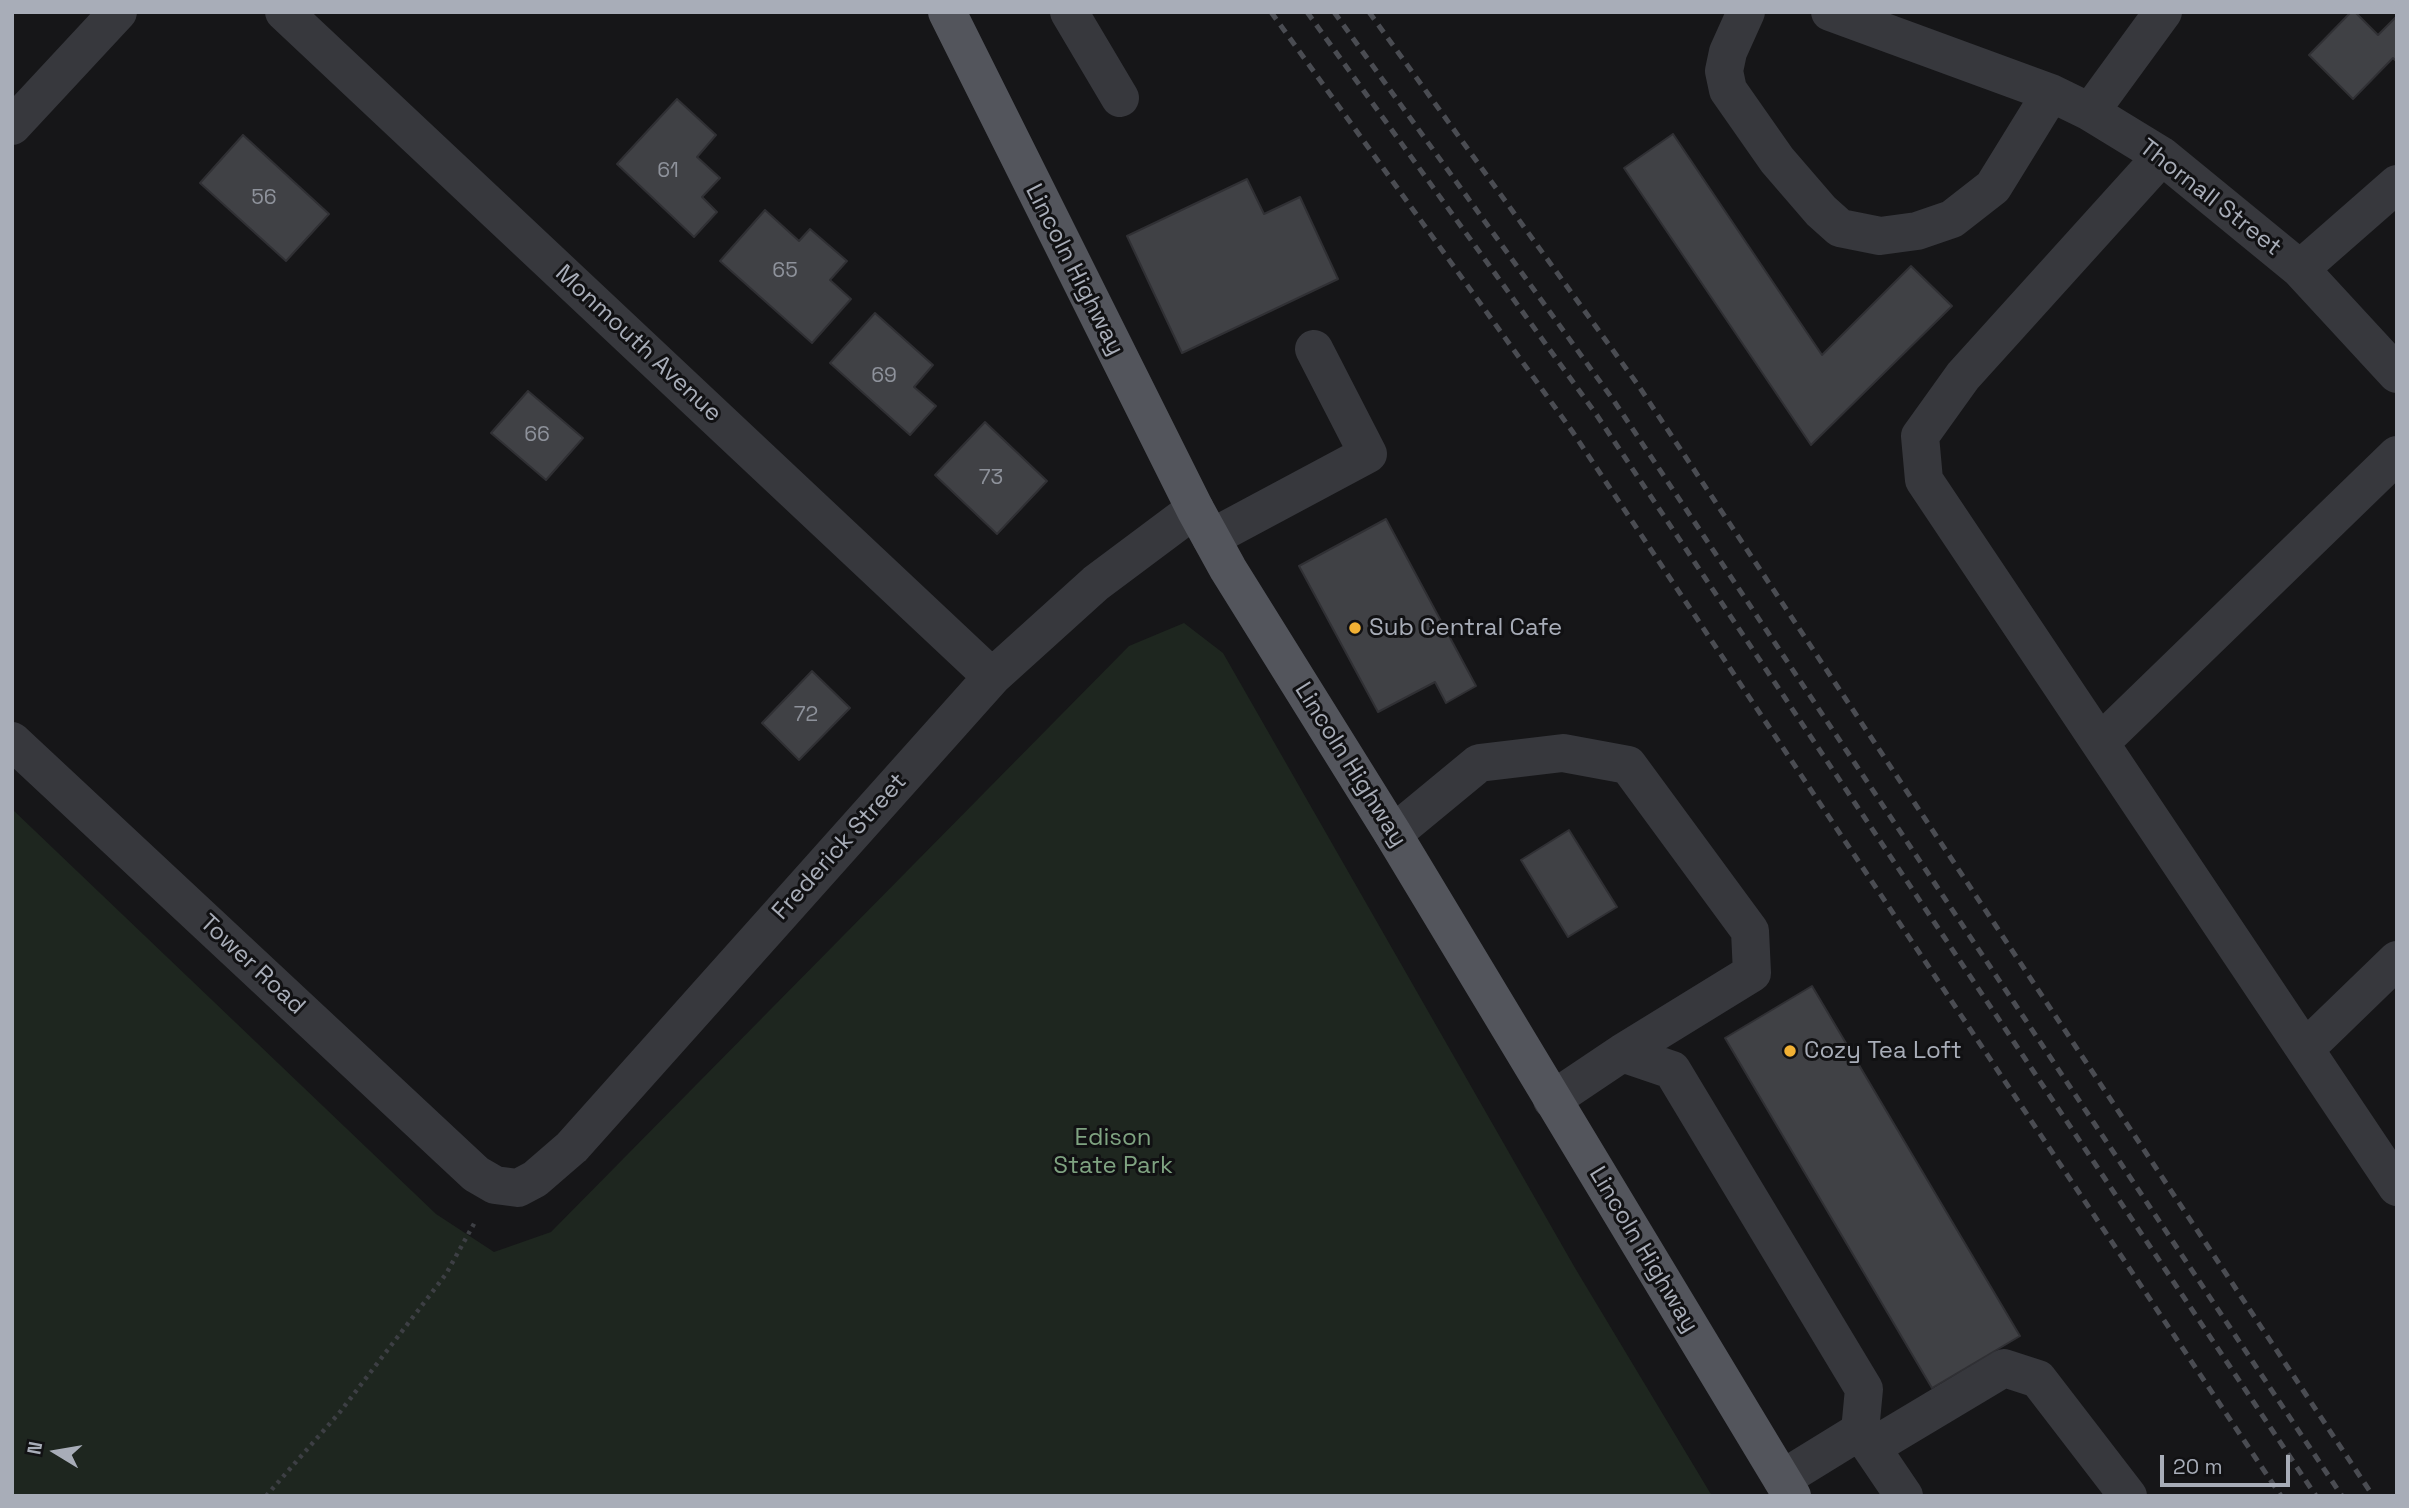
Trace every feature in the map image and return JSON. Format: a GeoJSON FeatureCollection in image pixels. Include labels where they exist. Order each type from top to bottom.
{"type":"FeatureCollection","features":[{"type":"Feature","properties":{"kind":"main road","name":"Lincoln Highway"},"geometry":{"type":"LineString","coordinates":[[947,12],[1203,523],[1787,1487]]}},
{"type":"Feature","properties":{"kind":"street"},"geometry":{"type":"LineString","coordinates":[[12,126],[118,12]]}},
{"type":"Feature","properties":{"kind":"street","name":"Monmouth Avenue"},"geometry":{"type":"LineString","coordinates":[[284,12],[992,677]]}},
{"type":"Feature","properties":{"kind":"street"},"geometry":{"type":"LineString","coordinates":[[1069,12],[1120,97]]}},
{"type":"Feature","properties":{"kind":"street"},"geometry":{"type":"LineString","coordinates":[[1746,12],[1728,52],[1724,71],[1728,90],[1777,160],[1821,211],[1840,228],[1880,236],[1917,231],[1952,219],[1993,187],[2051,93]]}},
{"type":"Feature","properties":{"kind":"street","name":"Thornall Street"},"geometry":{"type":"LineString","coordinates":[[1830,12],[2051,93],[2090,111],[2162,156],[2300,269],[2397,374]]}},
{"type":"Feature","properties":{"kind":"street"},"geometry":{"type":"LineString","coordinates":[[2090,111],[2163,12]]}},
{"type":"Feature","properties":{"kind":"street"},"geometry":{"type":"LineString","coordinates":[[2162,156],[1963,376],[1920,436],[1924,480],[2397,1187]]}},
{"type":"Feature","properties":{"kind":"street"},"geometry":{"type":"LineString","coordinates":[[2300,269],[2397,184]]}},
{"type":"Feature","properties":{"kind":"street","name":"Frederick Street"},"geometry":{"type":"LineString","coordinates":[[495,1185],[518,1188],[536,1179],[572,1147],[992,677],[1096,583],[1203,523],[1368,454],[1314,349]]}},
{"type":"Feature","properties":{"kind":"street"},"geometry":{"type":"LineString","coordinates":[[2099,743],[2397,455]]}},
{"type":"Feature","properties":{"kind":"street","name":"Tower Road"},"geometry":{"type":"LineString","coordinates":[[12,741],[476,1174],[495,1185]]}},
{"type":"Feature","properties":{"kind":"street"},"geometry":{"type":"LineString","coordinates":[[1393,834],[1479,763],[1563,753],[1628,765],[1750,931],[1752,973],[1622,1053],[1552,1100]]}},
{"type":"Feature","properties":{"kind":"street"},"geometry":{"type":"LineString","coordinates":[[2305,1049],[2397,960]]}},
{"type":"Feature","properties":{"kind":"street"},"geometry":{"type":"LineString","coordinates":[[1622,1053],[1672,1070],[1864,1389],[1866,1439],[1904,1496]]}},
{"type":"Feature","properties":{"kind":"street"},"geometry":{"type":"LineString","coordinates":[[1787,1487],[1866,1439],[2004,1368],[2038,1379],[2128,1496]]}},
{"type":"Feature","properties":{"kind":"path"},"geometry":{"type":"LineString","coordinates":[[266,1496],[340,1412],[446,1274],[495,1185]]}},
{"type":"Feature","properties":{"kind":"green space","name":"Edison State Park"},"geometry":{"type":"Polygon","coordinates":[[[1184,623],[1223,653],[1575,1268],[1712,1496],[12,1496],[12,809],[436,1214],[494,1252],[551,1232],[1129,646],[1184,623]]]}},
{"type":"Feature","properties":{"kind":"building"},"geometry":{"type":"Polygon","coordinates":[[[2351,12],[2355,12],[2378,35],[2397,16],[2397,62],[2393,58],[2353,99],[2309,55],[2351,12]]]}},
{"type":"Feature","properties":{"kind":"building"},"geometry":{"type":"Polygon","coordinates":[[[677,99],[716,135],[697,157],[720,178],[702,197],[717,212],[694,237],[617,164],[677,99]]]}},
{"type":"Feature","properties":{"kind":"building"},"geometry":{"type":"Polygon","coordinates":[[[1673,134],[1822,355],[1911,266],[1952,306],[1811,445],[1624,168],[1673,134]]]}},
{"type":"Feature","properties":{"kind":"building"},"geometry":{"type":"Polygon","coordinates":[[[243,135],[329,214],[286,261],[200,183],[243,135]]]}},
{"type":"Feature","properties":{"kind":"building"},"geometry":{"type":"Polygon","coordinates":[[[1247,179],[1264,214],[1300,197],[1338,279],[1182,353],[1127,236],[1247,179]]]}},
{"type":"Feature","properties":{"kind":"building"},"geometry":{"type":"Polygon","coordinates":[[[765,210],[799,241],[810,229],[847,261],[830,280],[851,299],[812,343],[720,261],[765,210]]]}},
{"type":"Feature","properties":{"kind":"building"},"geometry":{"type":"Polygon","coordinates":[[[875,313],[933,365],[914,387],[936,406],[910,435],[830,363],[875,313]]]}},
{"type":"Feature","properties":{"kind":"building"},"geometry":{"type":"Polygon","coordinates":[[[528,391],[583,438],[546,480],[491,433],[528,391]]]}},
{"type":"Feature","properties":{"kind":"building"},"geometry":{"type":"Polygon","coordinates":[[[985,422],[1047,481],[997,534],[935,475],[985,422]]]}},
{"type":"Feature","properties":{"kind":"building"},"geometry":{"type":"Polygon","coordinates":[[[1386,519],[1476,686],[1446,703],[1435,682],[1378,712],[1299,566],[1386,519]]]}},
{"type":"Feature","properties":{"kind":"building"},"geometry":{"type":"Polygon","coordinates":[[[812,671],[850,708],[799,760],[762,723],[812,671]]]}},
{"type":"Feature","properties":{"kind":"building"},"geometry":{"type":"Polygon","coordinates":[[[1569,830],[1617,907],[1568,937],[1521,860],[1569,830]]]}},
{"type":"Feature","properties":{"kind":"building"},"geometry":{"type":"Polygon","coordinates":[[[1812,986],[2020,1336],[1932,1388],[1725,1038],[1812,986]]]}},
{"type":"Feature","properties":{"kind":"railway"},"geometry":{"type":"LineString","coordinates":[[1271,12],[1572,431],[2281,1496]]}},
{"type":"Feature","properties":{"kind":"railway"},"geometry":{"type":"LineString","coordinates":[[1307,12],[1596,414],[2316,1496]]}},
{"type":"Feature","properties":{"kind":"railway"},"geometry":{"type":"LineString","coordinates":[[1334,12],[1614,401],[2342,1496]]}},
{"type":"Feature","properties":{"kind":"railway"},"geometry":{"type":"LineString","coordinates":[[1369,12],[1638,385],[2373,1496]]}},
{"type":"Feature","properties":{"kind":"place","name":"Sub Central Cafe"},"geometry":{"type":"Point","coordinates":[1355,628]}},
{"type":"Feature","properties":{"kind":"place","name":"Cozy Tea Loft"},"geometry":{"type":"Point","coordinates":[1790,1051]}}]}
